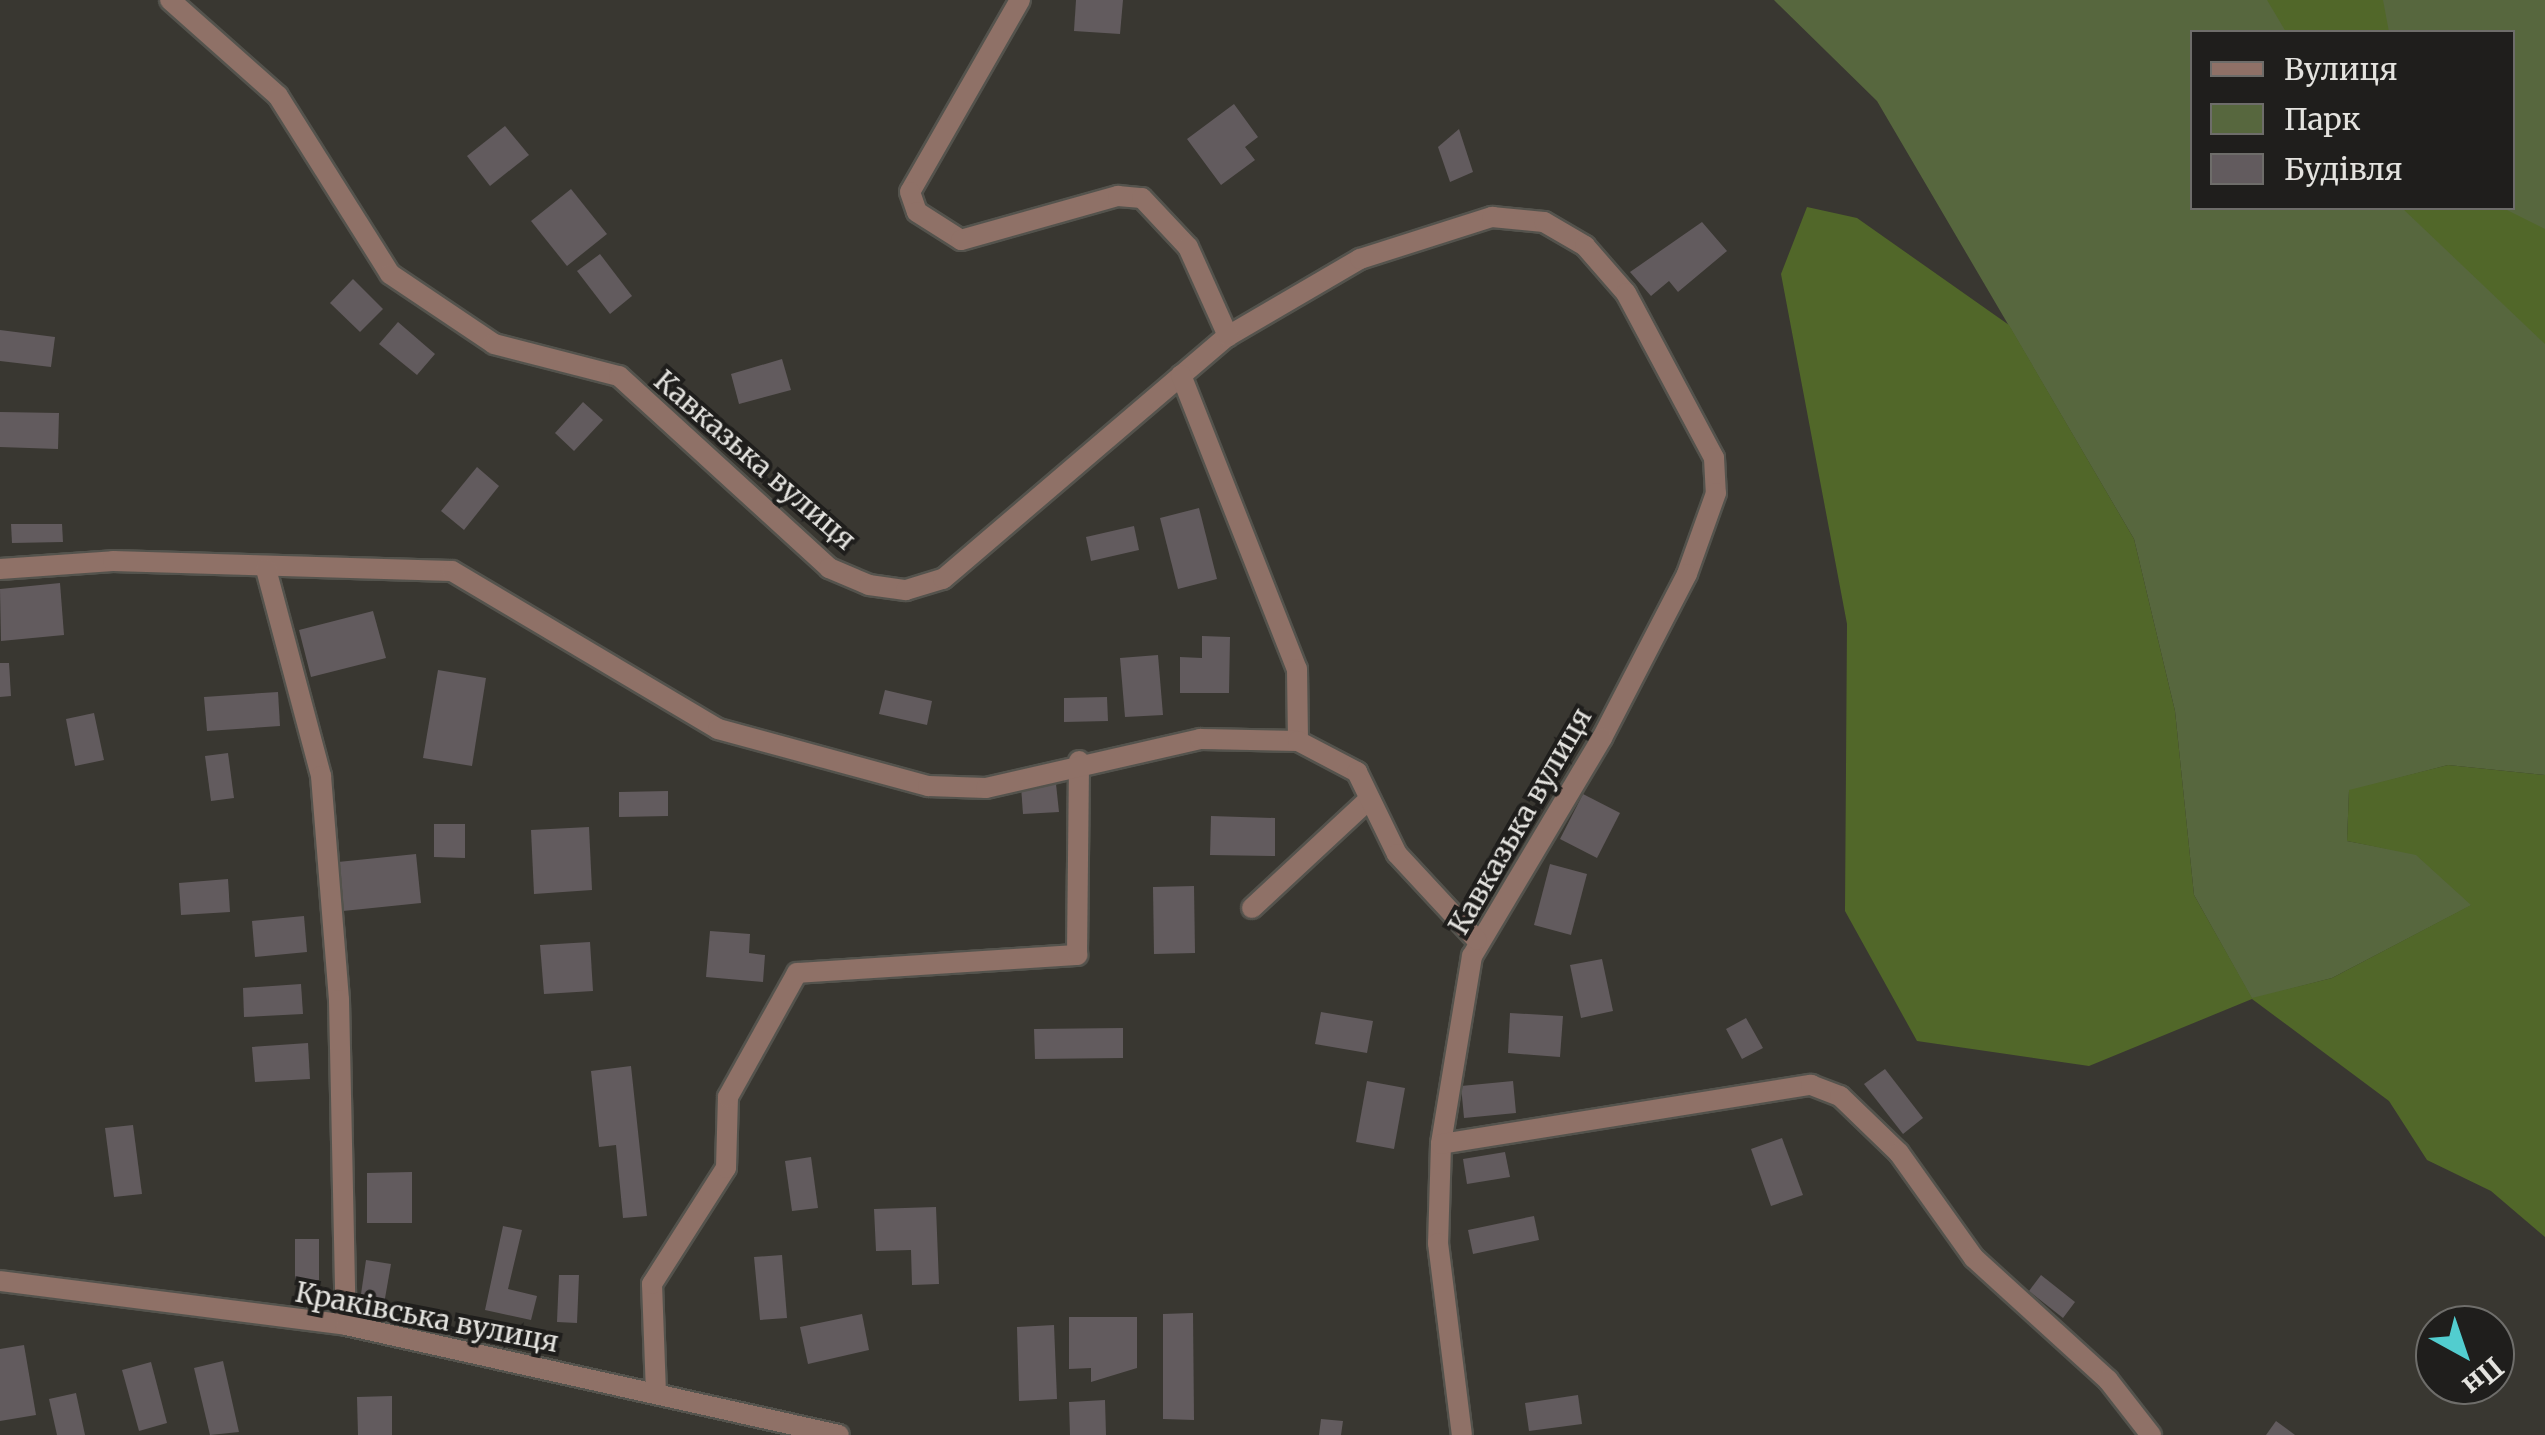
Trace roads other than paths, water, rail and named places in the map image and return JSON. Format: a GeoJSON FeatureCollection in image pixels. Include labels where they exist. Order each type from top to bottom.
{"type":"FeatureCollection","features":[{"type":"Feature","properties":{"kind":"street","name":"Кавказька вулиця"},"geometry":{"type":"LineString","coordinates":[[170,0],[278,96],[390,274],[494,344],[619,376],[829,568],[869,585],[906,590],[943,579],[1228,336],[1274,302],[1435,230],[1492,217],[1544,222],[1586,246],[1626,293],[1714,458],[1716,493],[1687,574],[1602,738],[1477,940],[1441,1144],[1438,1244],[1462,1435]]}},
{"type":"Feature","properties":{"kind":"street"},"geometry":{"type":"LineString","coordinates":[[1020,0],[910,192],[917,212],[960,240],[1118,196],[1142,198],[1188,247],[1228,336]]}},
{"type":"Feature","properties":{"kind":"street"},"geometry":{"type":"LineString","coordinates":[[1181,376],[1297,668],[1298,741]]}},
{"type":"Feature","properties":{"kind":"street"},"geometry":{"type":"LineString","coordinates":[[0,569],[113,561],[266,569],[452,572],[718,729],[873,778],[986,788],[1079,761],[1200,739],[1298,741],[1357,772],[1366,801],[1397,854],[1477,940]]}},
{"type":"Feature","properties":{"kind":"street"},"geometry":{"type":"LineString","coordinates":[[266,569],[321,776],[339,1000],[346,1324]]}},
{"type":"Feature","properties":{"kind":"street"},"geometry":{"type":"LineString","coordinates":[[656,1393],[652,1284],[726,1168],[728,1097],[797,973],[1077,955],[1079,761]]}},
{"type":"Feature","properties":{"kind":"street"},"geometry":{"type":"LineString","coordinates":[[1252,908],[1366,801]]}},
{"type":"Feature","properties":{"kind":"street"},"geometry":{"type":"LineString","coordinates":[[1441,1144],[1812,1086],[1840,1096],[1890,1142],[1974,1258],[2108,1380],[2152,1435]]}},
{"type":"Feature","properties":{"kind":"street","name":"Краківська вулиця"},"geometry":{"type":"LineString","coordinates":[[0,1281],[346,1324],[839,1435]]}}]}
